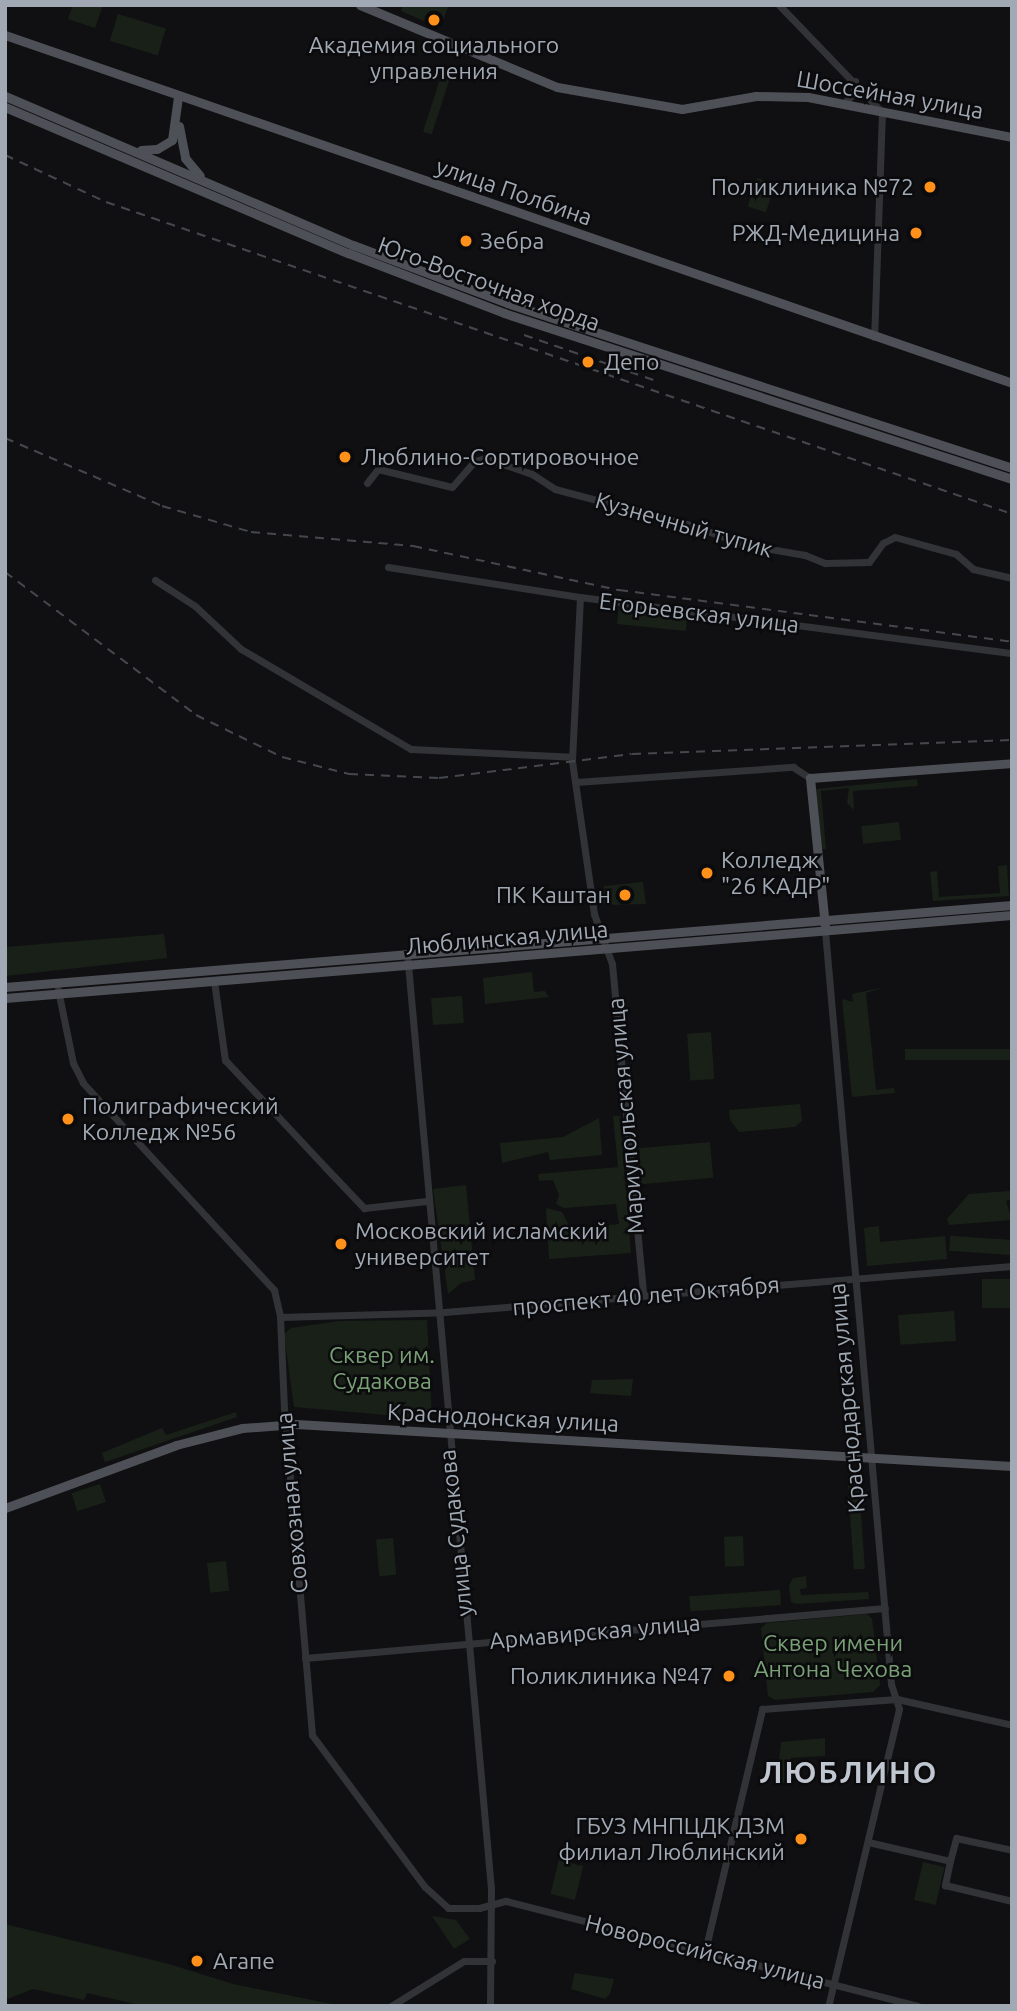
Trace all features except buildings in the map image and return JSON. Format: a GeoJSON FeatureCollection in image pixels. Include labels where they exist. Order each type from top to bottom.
{"type":"FeatureCollection","features":[{"type":"Feature","properties":{"kind":"main road","name":"Шоссейная улица"},"geometry":{"type":"LineString","coordinates":[[360,5],[557,87],[682,109],[769,95],[844,103],[1012,137]]}},
{"type":"Feature","properties":{"kind":"main road","name":"улица Полбина"},"geometry":{"type":"LineString","coordinates":[[5,35],[1012,383]]}},
{"type":"Feature","properties":{"kind":"main road","name":"Юго-Восточная хорда"},"geometry":{"type":"LineString","coordinates":[[5,96],[353,245],[507,303],[1012,468]]}},
{"type":"Feature","properties":{"kind":"main road"},"geometry":{"type":"LineString","coordinates":[[132,149],[157,149],[169,144],[178,96]]}},
{"type":"Feature","properties":{"kind":"main road","name":"Юго-Восточная хорда"},"geometry":{"type":"LineString","coordinates":[[5,107],[348,253],[504,313],[1012,479]]}},
{"type":"Feature","properties":{"kind":"main road"},"geometry":{"type":"LineString","coordinates":[[177,110],[185,158],[208,182]]}},
{"type":"Feature","properties":{"kind":"main road"},"geometry":{"type":"LineString","coordinates":[[810,778],[1012,763]]}},
{"type":"Feature","properties":{"kind":"main road","name":"Краснодарская улица"},"geometry":{"type":"LineString","coordinates":[[810,778],[825,926]]}},
{"type":"Feature","properties":{"kind":"main road","name":"Люблинская улица"},"geometry":{"type":"LineString","coordinates":[[5,998],[607,949],[1012,905]]}},
{"type":"Feature","properties":{"kind":"main road","name":"Люблинская улица"},"geometry":{"type":"LineString","coordinates":[[5,987],[601,939],[1012,915]]}},
{"type":"Feature","properties":{"kind":"main road","name":"Краснодонская улица"},"geometry":{"type":"LineString","coordinates":[[5,1508],[176,1445],[242,1428],[286,1425],[1012,1466]]}},
{"type":"Feature","properties":{"kind":"street"},"geometry":{"type":"LineString","coordinates":[[779,5],[855,80],[882,112],[874,337]]}},
{"type":"Feature","properties":{"kind":"street"},"geometry":{"type":"LineString","coordinates":[[844,103],[854,93],[855,80]]}},
{"type":"Feature","properties":{"kind":"street","name":"Кузнечный тупик"},"geometry":{"type":"LineString","coordinates":[[368,483],[378,469],[452,487],[475,461],[485,458],[532,474],[555,489],[690,525],[747,545],[805,555],[825,563],[869,562],[883,543],[895,537],[956,554],[973,569],[1012,578]]}},
{"type":"Feature","properties":{"kind":"street","name":"Егорьевская улица"},"geometry":{"type":"LineString","coordinates":[[388,567],[580,597],[1012,653]]}},
{"type":"Feature","properties":{"kind":"street"},"geometry":{"type":"LineString","coordinates":[[155,580],[195,606],[241,649],[411,749],[572,757]]}},
{"type":"Feature","properties":{"kind":"street"},"geometry":{"type":"LineString","coordinates":[[580,597],[572,757],[601,939]]}},
{"type":"Feature","properties":{"kind":"street"},"geometry":{"type":"LineString","coordinates":[[576,782],[793,767],[810,778]]}},
{"type":"Feature","properties":{"kind":"street","name":"Краснодарская улица"},"geometry":{"type":"LineString","coordinates":[[825,926],[885,1608],[898,1721],[828,2006]]}},
{"type":"Feature","properties":{"kind":"street","name":"Мариупольская улица"},"geometry":{"type":"LineString","coordinates":[[601,939],[607,949],[643,1295]]}},
{"type":"Feature","properties":{"kind":"street","name":"улица Судакова"},"geometry":{"type":"LineString","coordinates":[[407,953],[426,1201],[492,1904]]}},
{"type":"Feature","properties":{"kind":"street"},"geometry":{"type":"LineString","coordinates":[[214,981],[225,1060],[348,1192],[364,1208],[426,1201]]}},
{"type":"Feature","properties":{"kind":"street","name":"Совхозная улица"},"geometry":{"type":"LineString","coordinates":[[57,983],[74,1063],[83,1083],[274,1290],[280,1317],[286,1425],[312,1735],[336,1772],[441,1906],[479,1908],[492,1904]]}},
{"type":"Feature","properties":{"kind":"street","name":"проспект 40 лет Октября"},"geometry":{"type":"LineString","coordinates":[[280,1317],[436,1312],[1012,1266]]}},
{"type":"Feature","properties":{"kind":"street","name":"Армавирская улица"},"geometry":{"type":"LineString","coordinates":[[305,1658],[885,1608]]}},
{"type":"Feature","properties":{"kind":"street"},"geometry":{"type":"LineString","coordinates":[[705,1951],[762,1709],[897,1699],[1012,1726]]}},
{"type":"Feature","properties":{"kind":"street"},"geometry":{"type":"LineString","coordinates":[[1012,1850],[956,1838],[945,1885],[1012,1901]]}},
{"type":"Feature","properties":{"kind":"street"},"geometry":{"type":"LineString","coordinates":[[868,1842],[950,1861]]}},
{"type":"Feature","properties":{"kind":"street","name":"Новороссийская улица"},"geometry":{"type":"LineString","coordinates":[[492,1904],[506,1901],[918,2006]]}},
{"type":"Feature","properties":{"kind":"street"},"geometry":{"type":"LineString","coordinates":[[490,2006],[492,1904]]}},
{"type":"Feature","properties":{"kind":"street"},"geometry":{"type":"LineString","coordinates":[[394,2005],[464,1961],[492,1961]]}},
{"type":"Feature","properties":{"kind":"green space"},"geometry":{"type":"Polygon","coordinates":[[[73,5],[103,5],[95,28],[68,19],[73,5]]]}},
{"type":"Feature","properties":{"kind":"green space","name":"Академия социального управления"},"geometry":{"type":"Polygon","coordinates":[[[403,5],[449,5],[440,28],[401,11],[403,5]]]}},
{"type":"Feature","properties":{"kind":"green space"},"geometry":{"type":"Polygon","coordinates":[[[118,14],[166,29],[158,55],[110,41],[118,14]]]}},
{"type":"Feature","properties":{"kind":"green space"},"geometry":{"type":"Polygon","coordinates":[[[444,67],[453,70],[432,134],[423,132],[444,67]]]}},
{"type":"Feature","properties":{"kind":"green space"},"geometry":{"type":"Polygon","coordinates":[[[757,178],[775,184],[766,212],[748,207],[757,178]]]}},
{"type":"Feature","properties":{"kind":"green space"},"geometry":{"type":"Polygon","coordinates":[[[619,606],[688,613],[686,631],[617,624],[619,606]]]}},
{"type":"Feature","properties":{"kind":"green space"},"geometry":{"type":"Polygon","coordinates":[[[917,779],[918,786],[853,791],[854,810],[847,803],[849,788],[821,791],[826,849],[822,849],[816,789],[917,779]]]}},
{"type":"Feature","properties":{"kind":"green space"},"geometry":{"type":"Polygon","coordinates":[[[899,822],[901,840],[863,844],[861,826],[899,822]]]}},
{"type":"Feature","properties":{"kind":"green space"},"geometry":{"type":"Polygon","coordinates":[[[1007,865],[1009,896],[933,901],[930,872],[937,871],[939,897],[1000,893],[998,866],[1007,865]]]}},
{"type":"Feature","properties":{"kind":"green space","name":"ПК Каштан"},"geometry":{"type":"Polygon","coordinates":[[[643,882],[646,904],[602,905],[604,886],[643,882]]]}},
{"type":"Feature","properties":{"kind":"green space"},"geometry":{"type":"Polygon","coordinates":[[[164,934],[167,958],[5,976],[5,947],[164,934]]]}},
{"type":"Feature","properties":{"kind":"green space"},"geometry":{"type":"Polygon","coordinates":[[[532,972],[534,992],[545,991],[549,997],[485,1004],[483,978],[532,972]]]}},
{"type":"Feature","properties":{"kind":"green space"},"geometry":{"type":"Polygon","coordinates":[[[885,987],[866,993],[876,1090],[894,1088],[895,1093],[852,1097],[842,999],[853,1002],[852,994],[885,987]]]}},
{"type":"Feature","properties":{"kind":"green space"},"geometry":{"type":"Polygon","coordinates":[[[462,996],[464,1023],[433,1025],[431,998],[462,996]]]}},
{"type":"Feature","properties":{"kind":"green space"},"geometry":{"type":"Polygon","coordinates":[[[711,1032],[714,1079],[690,1081],[687,1034],[711,1032]]]}},
{"type":"Feature","properties":{"kind":"green space"},"geometry":{"type":"Polygon","coordinates":[[[905,1049],[1012,1049],[1012,1060],[905,1060],[905,1049]]]}},
{"type":"Feature","properties":{"kind":"green space"},"geometry":{"type":"Polygon","coordinates":[[[800,1104],[802,1121],[795,1127],[739,1132],[730,1120],[729,1110],[800,1104]]]}},
{"type":"Feature","properties":{"kind":"green space"},"geometry":{"type":"Polygon","coordinates":[[[613,1116],[620,1116],[631,1253],[549,1259],[546,1208],[562,1212],[571,1229],[619,1224],[616,1204],[564,1208],[556,1204],[559,1195],[553,1180],[539,1181],[538,1174],[618,1167],[613,1116]]]}},
{"type":"Feature","properties":{"kind":"green space"},"geometry":{"type":"Polygon","coordinates":[[[599,1118],[602,1155],[550,1160],[548,1152],[502,1163],[500,1143],[563,1137],[599,1118]]]}},
{"type":"Feature","properties":{"kind":"green space"},"geometry":{"type":"Polygon","coordinates":[[[710,1142],[713,1178],[641,1184],[638,1148],[710,1142]]]}},
{"type":"Feature","properties":{"kind":"green space"},"geometry":{"type":"Polygon","coordinates":[[[466,1185],[475,1280],[461,1283],[448,1294],[433,1189],[466,1185]]]}},
{"type":"Feature","properties":{"kind":"green space"},"geometry":{"type":"Polygon","coordinates":[[[1010,1191],[1011,1200],[1006,1201],[1012,1220],[949,1225],[947,1219],[969,1194],[1010,1191]]]}},
{"type":"Feature","properties":{"kind":"green space"},"geometry":{"type":"Polygon","coordinates":[[[879,1226],[880,1242],[945,1236],[947,1259],[867,1266],[864,1228],[879,1226]]]}},
{"type":"Feature","properties":{"kind":"green space"},"geometry":{"type":"Polygon","coordinates":[[[950,1236],[1012,1240],[1011,1255],[949,1251],[950,1236]]]}},
{"type":"Feature","properties":{"kind":"green space"},"geometry":{"type":"Polygon","coordinates":[[[982,1279],[1012,1279],[1012,1308],[982,1308],[982,1279]]]}},
{"type":"Feature","properties":{"kind":"green space"},"geometry":{"type":"Polygon","coordinates":[[[954,1311],[956,1341],[900,1345],[898,1315],[954,1311]]]}},
{"type":"Feature","properties":{"kind":"green space","name":"Сквер им. Судакова"},"geometry":{"type":"Polygon","coordinates":[[[427,1320],[432,1419],[294,1407],[284,1334],[291,1328],[339,1321],[427,1320]]]}},
{"type":"Feature","properties":{"kind":"green space"},"geometry":{"type":"Polygon","coordinates":[[[633,1379],[631,1396],[590,1393],[592,1380],[633,1379]]]}},
{"type":"Feature","properties":{"kind":"green space"},"geometry":{"type":"Polygon","coordinates":[[[236,1412],[237,1417],[105,1462],[102,1453],[162,1428],[166,1435],[236,1412]]]}},
{"type":"Feature","properties":{"kind":"green space"},"geometry":{"type":"Polygon","coordinates":[[[100,1484],[106,1502],[77,1511],[71,1493],[100,1484]]]}},
{"type":"Feature","properties":{"kind":"green space"},"geometry":{"type":"Polygon","coordinates":[[[859,1485],[865,1569],[854,1570],[848,1486],[859,1485]]]}},
{"type":"Feature","properties":{"kind":"green space"},"geometry":{"type":"Polygon","coordinates":[[[743,1536],[744,1566],[725,1567],[724,1537],[743,1536]]]}},
{"type":"Feature","properties":{"kind":"green space"},"geometry":{"type":"Polygon","coordinates":[[[393,1538],[396,1575],[379,1576],[376,1539],[393,1538]]]}},
{"type":"Feature","properties":{"kind":"green space"},"geometry":{"type":"Polygon","coordinates":[[[226,1561],[229,1591],[210,1593],[207,1563],[226,1561]]]}},
{"type":"Feature","properties":{"kind":"green space"},"geometry":{"type":"Polygon","coordinates":[[[806,1576],[807,1588],[800,1589],[801,1595],[868,1592],[869,1599],[797,1604],[791,1602],[789,1586],[793,1578],[806,1576]]]}},
{"type":"Feature","properties":{"kind":"green space"},"geometry":{"type":"Polygon","coordinates":[[[780,1590],[781,1605],[690,1611],[689,1596],[780,1590]]]}},
{"type":"Feature","properties":{"kind":"green space","name":"Сквер имени Антона Чехова"},"geometry":{"type":"Polygon","coordinates":[[[867,1614],[872,1619],[880,1685],[873,1692],[775,1700],[768,1696],[761,1628],[767,1623],[867,1614]]]}},
{"type":"Feature","properties":{"kind":"green space"},"geometry":{"type":"Polygon","coordinates":[[[825,1738],[825,1756],[791,1758],[784,1783],[777,1781],[781,1742],[825,1738]]]}},
{"type":"Feature","properties":{"kind":"green space"},"geometry":{"type":"Polygon","coordinates":[[[559,1860],[583,1866],[575,1900],[551,1894],[559,1860]]]}},
{"type":"Feature","properties":{"kind":"green space"},"geometry":{"type":"Polygon","coordinates":[[[923,1862],[944,1867],[936,1905],[914,1900],[923,1862]]]}},
{"type":"Feature","properties":{"kind":"green space"},"geometry":{"type":"Polygon","coordinates":[[[432,1916],[456,1920],[470,1939],[454,1949],[432,1916]]]}},
{"type":"Feature","properties":{"kind":"green space"},"geometry":{"type":"Polygon","coordinates":[[[5,1924],[169,1964],[233,1984],[342,2006],[144,2006],[87,1993],[84,2000],[33,1989],[5,2000],[5,1924]]]}},
{"type":"Feature","properties":{"kind":"green space"},"geometry":{"type":"Polygon","coordinates":[[[575,1973],[614,1979],[610,1994],[605,1999],[571,1989],[575,1973]]]}},
{"type":"Feature","properties":{"kind":"railway"},"geometry":{"type":"LineString","coordinates":[[5,155],[106,202],[1012,514]]}},
{"type":"Feature","properties":{"kind":"railway"},"geometry":{"type":"LineString","coordinates":[[524,335],[653,380]]}},
{"type":"Feature","properties":{"kind":"railway"},"geometry":{"type":"LineString","coordinates":[[5,438],[162,506],[251,532],[413,546],[619,590],[1012,642]]}},
{"type":"Feature","properties":{"kind":"railway"},"geometry":{"type":"LineString","coordinates":[[5,572],[196,715],[282,757],[349,774],[439,778],[632,754],[1012,740]]}},
{"type":"Feature","properties":{"kind":"place","name":"Академия социального управления"},"geometry":{"type":"Point","coordinates":[434,20]}},
{"type":"Feature","properties":{"kind":"place","name":"Поликлиника №72"},"geometry":{"type":"Point","coordinates":[930,187]}},
{"type":"Feature","properties":{"kind":"place","name":"РЖД-Медицина"},"geometry":{"type":"Point","coordinates":[916,233]}},
{"type":"Feature","properties":{"kind":"place","name":"Зебра"},"geometry":{"type":"Point","coordinates":[466,241]}},
{"type":"Feature","properties":{"kind":"place","name":"Депо"},"geometry":{"type":"Point","coordinates":[588,362]}},
{"type":"Feature","properties":{"kind":"place","name":"Люблино-Сортировочное"},"geometry":{"type":"Point","coordinates":[345,457]}},
{"type":"Feature","properties":{"kind":"place","name":"Колледж \"26 КАДР\""},"geometry":{"type":"Point","coordinates":[707,873]}},
{"type":"Feature","properties":{"kind":"place","name":"ПК Каштан"},"geometry":{"type":"Point","coordinates":[625,895]}},
{"type":"Feature","properties":{"kind":"place","name":"Полиграфический Колледж №56"},"geometry":{"type":"Point","coordinates":[68,1119]}},
{"type":"Feature","properties":{"kind":"place","name":"Московский исламский университет"},"geometry":{"type":"Point","coordinates":[341,1244]}},
{"type":"Feature","properties":{"kind":"place","name":"Поликлиника №47"},"geometry":{"type":"Point","coordinates":[729,1676]}},
{"type":"Feature","properties":{"kind":"place","name":"ГБУЗ МНПЦДК ДЗМ филиал Люблинский"},"geometry":{"type":"Point","coordinates":[801,1839]}},
{"type":"Feature","properties":{"kind":"place","name":"Агапе"},"geometry":{"type":"Point","coordinates":[197,1961]}},
{"type":"Feature","properties":{"kind":"district","name":"ЛЮБЛИНО"},"geometry":{"type":"Point","coordinates":[849,1772]}}]}
